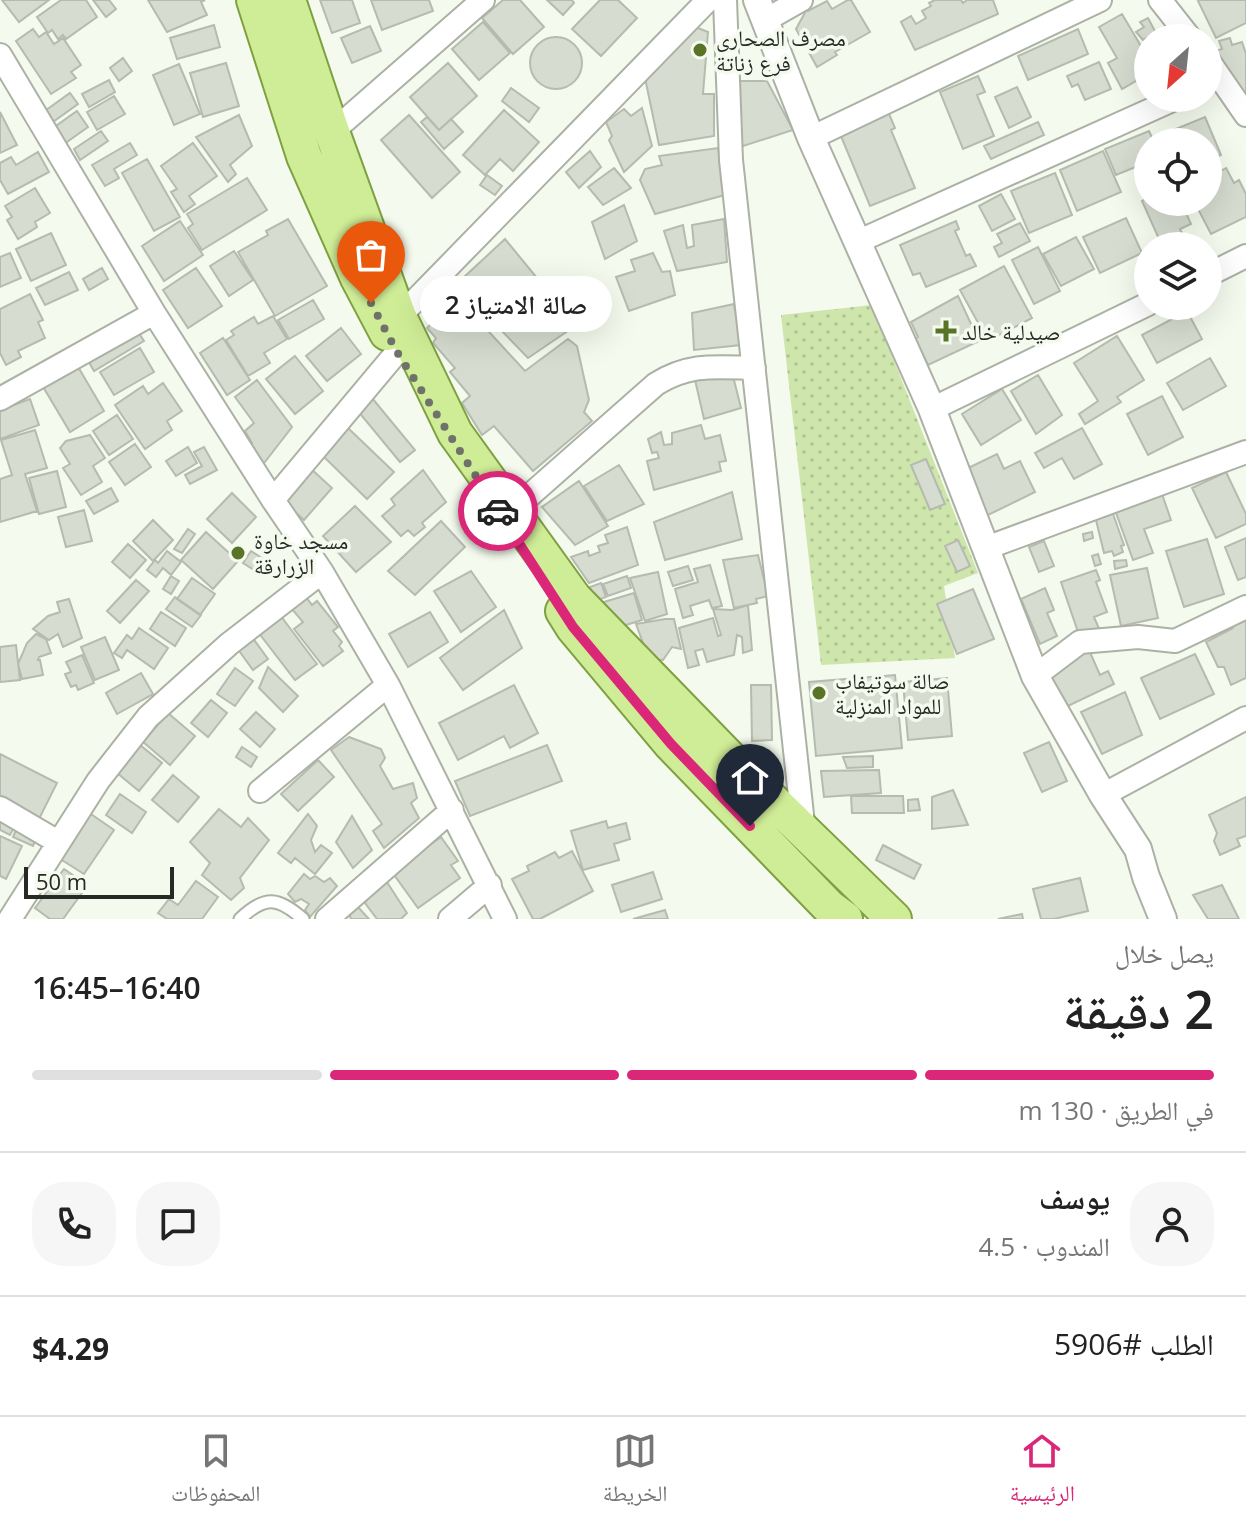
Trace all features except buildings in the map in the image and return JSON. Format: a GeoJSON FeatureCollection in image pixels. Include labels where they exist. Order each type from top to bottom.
{"type":"FeatureCollection","features":[{"type":"Feature","properties":{"kind":"main road"},"geometry":{"type":"LineString","coordinates":[[254,0],[304,156],[358,278],[397,352],[573,627],[671,744],[829,907],[845,919]]}},
{"type":"Feature","properties":{"kind":"main road"},"geometry":{"type":"LineString","coordinates":[[288,0],[399,317],[455,433],[574,598],[804,834],[894,919]]}},
{"type":"Feature","properties":{"kind":"street"},"geometry":{"type":"LineString","coordinates":[[332,132],[483,0]]}},
{"type":"Feature","properties":{"kind":"street"},"geometry":{"type":"LineString","coordinates":[[399,317],[708,0]]}},
{"type":"Feature","properties":{"kind":"street"},"geometry":{"type":"LineString","coordinates":[[725,0],[731,160],[804,834]]}},
{"type":"Feature","properties":{"kind":"street"},"geometry":{"type":"LineString","coordinates":[[801,0],[760,10],[811,138],[932,409],[1035,676],[1103,795],[1161,878],[1183,919]]}},
{"type":"Feature","properties":{"kind":"street"},"geometry":{"type":"LineString","coordinates":[[811,138],[1100,0]]}},
{"type":"Feature","properties":{"kind":"street"},"geometry":{"type":"LineString","coordinates":[[1160,0],[1179,24]]}},
{"type":"Feature","properties":{"kind":"street"},"geometry":{"type":"LineString","coordinates":[[0,55],[154,313],[322,572],[388,685],[505,919]]}},
{"type":"Feature","properties":{"kind":"street"},"geometry":{"type":"LineString","coordinates":[[1222,85],[1246,115]]}},
{"type":"Feature","properties":{"kind":"street"},"geometry":{"type":"LineString","coordinates":[[857,242],[1146,112]]}},
{"type":"Feature","properties":{"kind":"street"},"geometry":{"type":"LineString","coordinates":[[1222,268],[1246,256]]}},
{"type":"Feature","properties":{"kind":"street"},"geometry":{"type":"LineString","coordinates":[[932,409],[1134,311]]}},
{"type":"Feature","properties":{"kind":"street"},"geometry":{"type":"LineString","coordinates":[[0,399],[154,313]]}},
{"type":"Feature","properties":{"kind":"street"},"geometry":{"type":"LineString","coordinates":[[273,500],[397,352]]}},
{"type":"Feature","properties":{"kind":"street"},"geometry":{"type":"LineString","coordinates":[[512,511],[656,384],[676,372],[695,367],[754,368]]}},
{"type":"Feature","properties":{"kind":"street"},"geometry":{"type":"LineString","coordinates":[[986,548],[1246,452]]}},
{"type":"Feature","properties":{"kind":"street"},"geometry":{"type":"LineString","coordinates":[[9,916],[98,781],[148,717],[229,644],[322,572]]}},
{"type":"Feature","properties":{"kind":"street"},"geometry":{"type":"LineString","coordinates":[[1035,676],[1080,642],[1138,637],[1175,641],[1246,607]]}},
{"type":"Feature","properties":{"kind":"street"},"geometry":{"type":"LineString","coordinates":[[260,791],[388,685]]}},
{"type":"Feature","properties":{"kind":"street"},"geometry":{"type":"LineString","coordinates":[[1103,795],[1246,718]]}},
{"type":"Feature","properties":{"kind":"street"},"geometry":{"type":"LineString","coordinates":[[0,808],[58,842]]}},
{"type":"Feature","properties":{"kind":"street"},"geometry":{"type":"LineString","coordinates":[[327,919],[452,810]]}},
{"type":"Feature","properties":{"kind":"street"},"geometry":{"type":"LineString","coordinates":[[1138,849],[1163,919]]}},
{"type":"Feature","properties":{"kind":"street"},"geometry":{"type":"LineString","coordinates":[[450,919],[490,885]]}},
{"type":"Feature","properties":{"kind":"lane"},"geometry":{"type":"LineString","coordinates":[[240,919],[259,903],[272,901],[287,905],[303,919]]}},
{"type":"Feature","properties":{"kind":"green space"},"geometry":{"type":"Polygon","coordinates":[[[872,305],[978,573],[944,586],[955,658],[821,665],[781,315],[872,305]]]}},
{"type":"Feature","properties":{"kind":"way so far"},"geometry":{"type":"LineString","coordinates":[[371,303],[397,352],[498,511]]}},
{"type":"Feature","properties":{"kind":"place","name":"مصرف الصحارى فرع زناتة"},"geometry":{"type":"Point","coordinates":[700,50]}},
{"type":"Feature","properties":{"kind":"place","name":"صالة الامتياز 2"},"geometry":{"type":"Point","coordinates":[371,303]}},
{"type":"Feature","properties":{"kind":"place","name":"صيدلية خالد"},"geometry":{"type":"Point","coordinates":[946,331]}},
{"type":"Feature","properties":{"kind":"place","name":"مسجد خاوة الزرارقة"},"geometry":{"type":"Point","coordinates":[238,553]}},
{"type":"Feature","properties":{"kind":"place","name":"صالة سوتيفاب للمواد المنزلية"},"geometry":{"type":"Point","coordinates":[819,693]}},
{"type":"Feature","properties":{"kind":"route"},"geometry":{"type":"LineString","coordinates":[[498,511],[573,627],[671,744],[750,826]]}}]}
